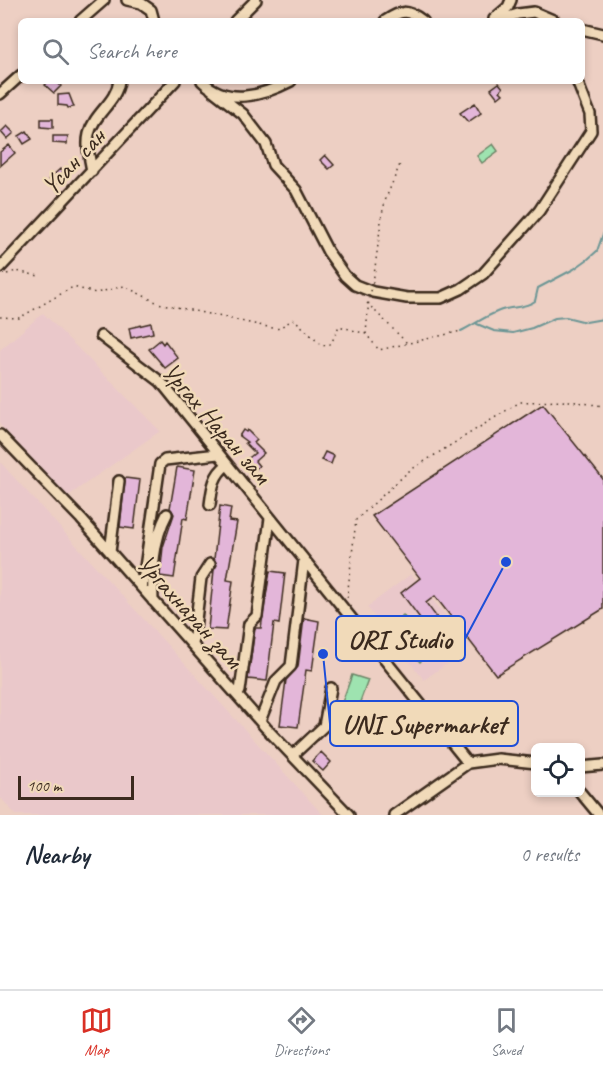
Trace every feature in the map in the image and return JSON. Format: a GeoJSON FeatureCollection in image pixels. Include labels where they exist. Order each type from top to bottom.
{"type":"FeatureCollection","features":[{"type":"Feature","properties":{"kind":"street"},"geometry":{"type":"LineString","coordinates":[[83,18],[104,0]]}},
{"type":"Feature","properties":{"kind":"street"},"geometry":{"type":"LineString","coordinates":[[127,0],[141,3],[151,10],[153,18]]}},
{"type":"Feature","properties":{"kind":"street"},"geometry":{"type":"LineString","coordinates":[[238,18],[256,0]]}},
{"type":"Feature","properties":{"kind":"street"},"geometry":{"type":"LineString","coordinates":[[497,18],[508,7],[511,0]]}},
{"type":"Feature","properties":{"kind":"street"},"geometry":{"type":"LineString","coordinates":[[390,18],[401,12],[411,12],[419,18]]}},
{"type":"Feature","properties":{"kind":"street"},"geometry":{"type":"LineString","coordinates":[[504,18],[534,12],[546,18]]}},
{"type":"Feature","properties":{"kind":"street"},"geometry":{"type":"LineString","coordinates":[[585,30],[603,34]]}},
{"type":"Feature","properties":{"kind":"street"},"geometry":{"type":"LineString","coordinates":[[0,94],[18,78]]}},
{"type":"Feature","properties":{"kind":"street"},"geometry":{"type":"LineString","coordinates":[[92,171],[88,144],[89,133],[94,122],[114,98],[117,84]]}},
{"type":"Feature","properties":{"kind":"street","name":"Үсан сан"},"geometry":{"type":"LineString","coordinates":[[0,268],[172,84]]}},
{"type":"Feature","properties":{"kind":"street"},"geometry":{"type":"LineString","coordinates":[[205,84],[243,114],[266,144],[273,165],[296,190],[318,234],[345,276],[355,285],[373,292],[407,298],[441,297],[461,289],[483,274],[539,211],[591,131],[590,114],[578,84]]}},
{"type":"Feature","properties":{"kind":"street"},"geometry":{"type":"LineString","coordinates":[[211,90],[230,97],[253,95],[283,84]]}},
{"type":"Feature","properties":{"kind":"street","name":"Ургах Наран зам"},"geometry":{"type":"LineString","coordinates":[[101,336],[161,382],[468,763]]}},
{"type":"Feature","properties":{"kind":"street","name":"Ургахнаран зам"},"geometry":{"type":"LineString","coordinates":[[0,435],[110,552],[260,721],[349,815]]}},
{"type":"Feature","properties":{"kind":"street"},"geometry":{"type":"LineString","coordinates":[[142,588],[160,464],[165,460],[218,454]]}},
{"type":"Feature","properties":{"kind":"street"},"geometry":{"type":"LineString","coordinates":[[210,505],[213,483],[227,465]]}},
{"type":"Feature","properties":{"kind":"street"},"geometry":{"type":"LineString","coordinates":[[110,552],[119,481]]}},
{"type":"Feature","properties":{"kind":"street"},"geometry":{"type":"LineString","coordinates":[[153,601],[153,568],[160,526],[167,514]]}},
{"type":"Feature","properties":{"kind":"street","name":"Ургах Наран зам"},"geometry":{"type":"LineString","coordinates":[[237,695],[240,692],[249,624],[257,616],[270,518]]}},
{"type":"Feature","properties":{"kind":"street"},"geometry":{"type":"LineString","coordinates":[[260,721],[276,681],[291,666],[304,560]]}},
{"type":"Feature","properties":{"kind":"street"},"geometry":{"type":"LineString","coordinates":[[193,645],[201,578],[210,564]]}},
{"type":"Feature","properties":{"kind":"street"},"geometry":{"type":"LineString","coordinates":[[293,755],[324,726],[331,688]]}},
{"type":"Feature","properties":{"kind":"street"},"geometry":{"type":"LineString","coordinates":[[394,815],[468,763],[498,759],[531,762]]}},
{"type":"Feature","properties":{"kind":"street"},"geometry":{"type":"LineString","coordinates":[[585,767],[603,765]]}},
{"type":"Feature","properties":{"kind":"street"},"geometry":{"type":"LineString","coordinates":[[585,772],[603,771]]}},
{"type":"Feature","properties":{"kind":"street"},"geometry":{"type":"LineString","coordinates":[[584,797],[599,815]]}},
{"type":"Feature","properties":{"kind":"path"},"geometry":{"type":"LineString","coordinates":[[366,334],[368,303],[373,285],[382,214],[401,162]]}},
{"type":"Feature","properties":{"kind":"path"},"geometry":{"type":"LineString","coordinates":[[1,276],[16,270],[39,276]]}},
{"type":"Feature","properties":{"kind":"path"},"geometry":{"type":"LineString","coordinates":[[0,317],[19,318],[73,287],[96,293],[124,286],[158,303],[277,329],[294,319],[322,346],[332,344],[339,326],[366,334],[380,350],[461,332]]}},
{"type":"Feature","properties":{"kind":"path"},"geometry":{"type":"LineString","coordinates":[[368,303],[408,344]]}},
{"type":"Feature","properties":{"kind":"path"},"geometry":{"type":"LineString","coordinates":[[346,611],[356,520],[409,471],[520,402],[570,401],[603,406]]}},
{"type":"Feature","properties":{"kind":"shaded area"},"geometry":{"type":"Polygon","coordinates":[[[43,313],[160,431],[68,496],[0,425],[0,350],[43,313]]]}},
{"type":"Feature","properties":{"kind":"shaded area"},"geometry":{"type":"Polygon","coordinates":[[[0,462],[323,815],[16,815],[0,797],[0,462]]]}},
{"type":"Feature","properties":{"kind":"shaded area"},"geometry":{"type":"Polygon","coordinates":[[[411,574],[471,646],[424,680],[367,607],[411,574]]]}},
{"type":"Feature","properties":{"kind":"green space"},"geometry":{"type":"Polygon","coordinates":[[[493,144],[498,151],[482,163],[477,156],[493,144]]]}},
{"type":"Feature","properties":{"kind":"green space"},"geometry":{"type":"Polygon","coordinates":[[[403,615],[412,626],[400,635],[391,625],[403,615]]]}},
{"type":"Feature","properties":{"kind":"green space"},"geometry":{"type":"Polygon","coordinates":[[[423,642],[431,652],[420,662],[411,652],[423,642]]]}},
{"type":"Feature","properties":{"kind":"green space"},"geometry":{"type":"Polygon","coordinates":[[[352,675],[368,680],[357,710],[341,705],[352,675]]]}},
{"type":"Feature","properties":{"kind":"building"},"geometry":{"type":"Polygon","coordinates":[[[59,84],[61,86],[54,93],[45,85],[59,84]]]}},
{"type":"Feature","properties":{"kind":"building"},"geometry":{"type":"Polygon","coordinates":[[[500,84],[503,88],[500,91],[503,94],[498,98],[491,89],[500,84]]]}},
{"type":"Feature","properties":{"kind":"building"},"geometry":{"type":"Polygon","coordinates":[[[69,94],[74,107],[58,105],[58,95],[69,94]]]}},
{"type":"Feature","properties":{"kind":"building"},"geometry":{"type":"Polygon","coordinates":[[[475,103],[481,113],[468,122],[460,113],[475,103]]]}},
{"type":"Feature","properties":{"kind":"building"},"geometry":{"type":"Polygon","coordinates":[[[41,119],[53,119],[53,128],[41,127],[41,119]]]}},
{"type":"Feature","properties":{"kind":"building"},"geometry":{"type":"Polygon","coordinates":[[[7,126],[14,133],[7,139],[1,132],[7,126]]]}},
{"type":"Feature","properties":{"kind":"building"},"geometry":{"type":"Polygon","coordinates":[[[27,131],[32,139],[24,144],[19,136],[27,131]]]}},
{"type":"Feature","properties":{"kind":"building"},"geometry":{"type":"Polygon","coordinates":[[[53,136],[68,136],[67,144],[53,143],[53,136]]]}},
{"type":"Feature","properties":{"kind":"building"},"geometry":{"type":"Polygon","coordinates":[[[9,145],[15,153],[0,166],[0,152],[9,145]]]}},
{"type":"Feature","properties":{"kind":"building"},"geometry":{"type":"Polygon","coordinates":[[[325,155],[334,165],[329,169],[320,160],[325,155]]]}},
{"type":"Feature","properties":{"kind":"building"},"geometry":{"type":"Polygon","coordinates":[[[60,169],[66,176],[55,186],[49,179],[60,169]]]}},
{"type":"Feature","properties":{"kind":"building"},"geometry":{"type":"Polygon","coordinates":[[[151,323],[153,333],[131,338],[129,328],[151,323]]]}},
{"type":"Feature","properties":{"kind":"building"},"geometry":{"type":"Polygon","coordinates":[[[160,340],[163,344],[165,341],[178,358],[165,368],[149,349],[160,340]]]}},
{"type":"Feature","properties":{"kind":"building"},"geometry":{"type":"Polygon","coordinates":[[[543,404],[603,479],[603,609],[496,675],[435,596],[426,603],[458,646],[447,654],[401,593],[420,578],[372,516],[543,404]]]}},
{"type":"Feature","properties":{"kind":"building"},"geometry":{"type":"Polygon","coordinates":[[[243,430],[246,432],[247,430],[257,440],[254,443],[264,453],[255,461],[259,466],[253,471],[245,461],[255,453],[239,436],[243,430]]]}},
{"type":"Feature","properties":{"kind":"building"},"geometry":{"type":"Polygon","coordinates":[[[325,452],[334,456],[331,464],[321,460],[325,452]]]}},
{"type":"Feature","properties":{"kind":"building"},"geometry":{"type":"Polygon","coordinates":[[[177,467],[195,470],[187,519],[183,518],[174,578],[160,576],[163,547],[174,514],[170,508],[177,467]]]}},
{"type":"Feature","properties":{"kind":"building"},"geometry":{"type":"Polygon","coordinates":[[[125,478],[140,480],[134,529],[120,527],[125,478]]]}},
{"type":"Feature","properties":{"kind":"building"},"geometry":{"type":"Polygon","coordinates":[[[220,506],[231,508],[229,521],[237,522],[227,580],[233,581],[226,630],[208,629],[214,570],[217,565],[214,559],[220,506]]]}},
{"type":"Feature","properties":{"kind":"building"},"geometry":{"type":"Polygon","coordinates":[[[270,571],[285,573],[279,624],[274,623],[267,681],[248,679],[255,628],[261,628],[270,571]]]}},
{"type":"Feature","properties":{"kind":"building"},"geometry":{"type":"Polygon","coordinates":[[[304,618],[319,621],[312,671],[306,670],[298,727],[280,725],[286,680],[298,667],[304,618]]]}},
{"type":"Feature","properties":{"kind":"building"},"geometry":{"type":"Polygon","coordinates":[[[321,752],[331,762],[323,771],[312,761],[321,752]]]}},
{"type":"Feature","properties":{"kind":"waterway"},"geometry":{"type":"LineString","coordinates":[[461,331],[489,315],[535,301],[538,288],[574,269],[597,251],[603,234]]}},
{"type":"Feature","properties":{"kind":"waterway"},"geometry":{"type":"LineString","coordinates":[[477,324],[494,331],[513,333],[555,318],[566,317],[586,322],[603,319]]}},
{"type":"Feature","properties":{"kind":"place","name":"ORI Studio"},"geometry":{"type":"Point","coordinates":[506,562]}},
{"type":"Feature","properties":{"kind":"place","name":"UNI Supermarket"},"geometry":{"type":"Point","coordinates":[323,654]}}]}
